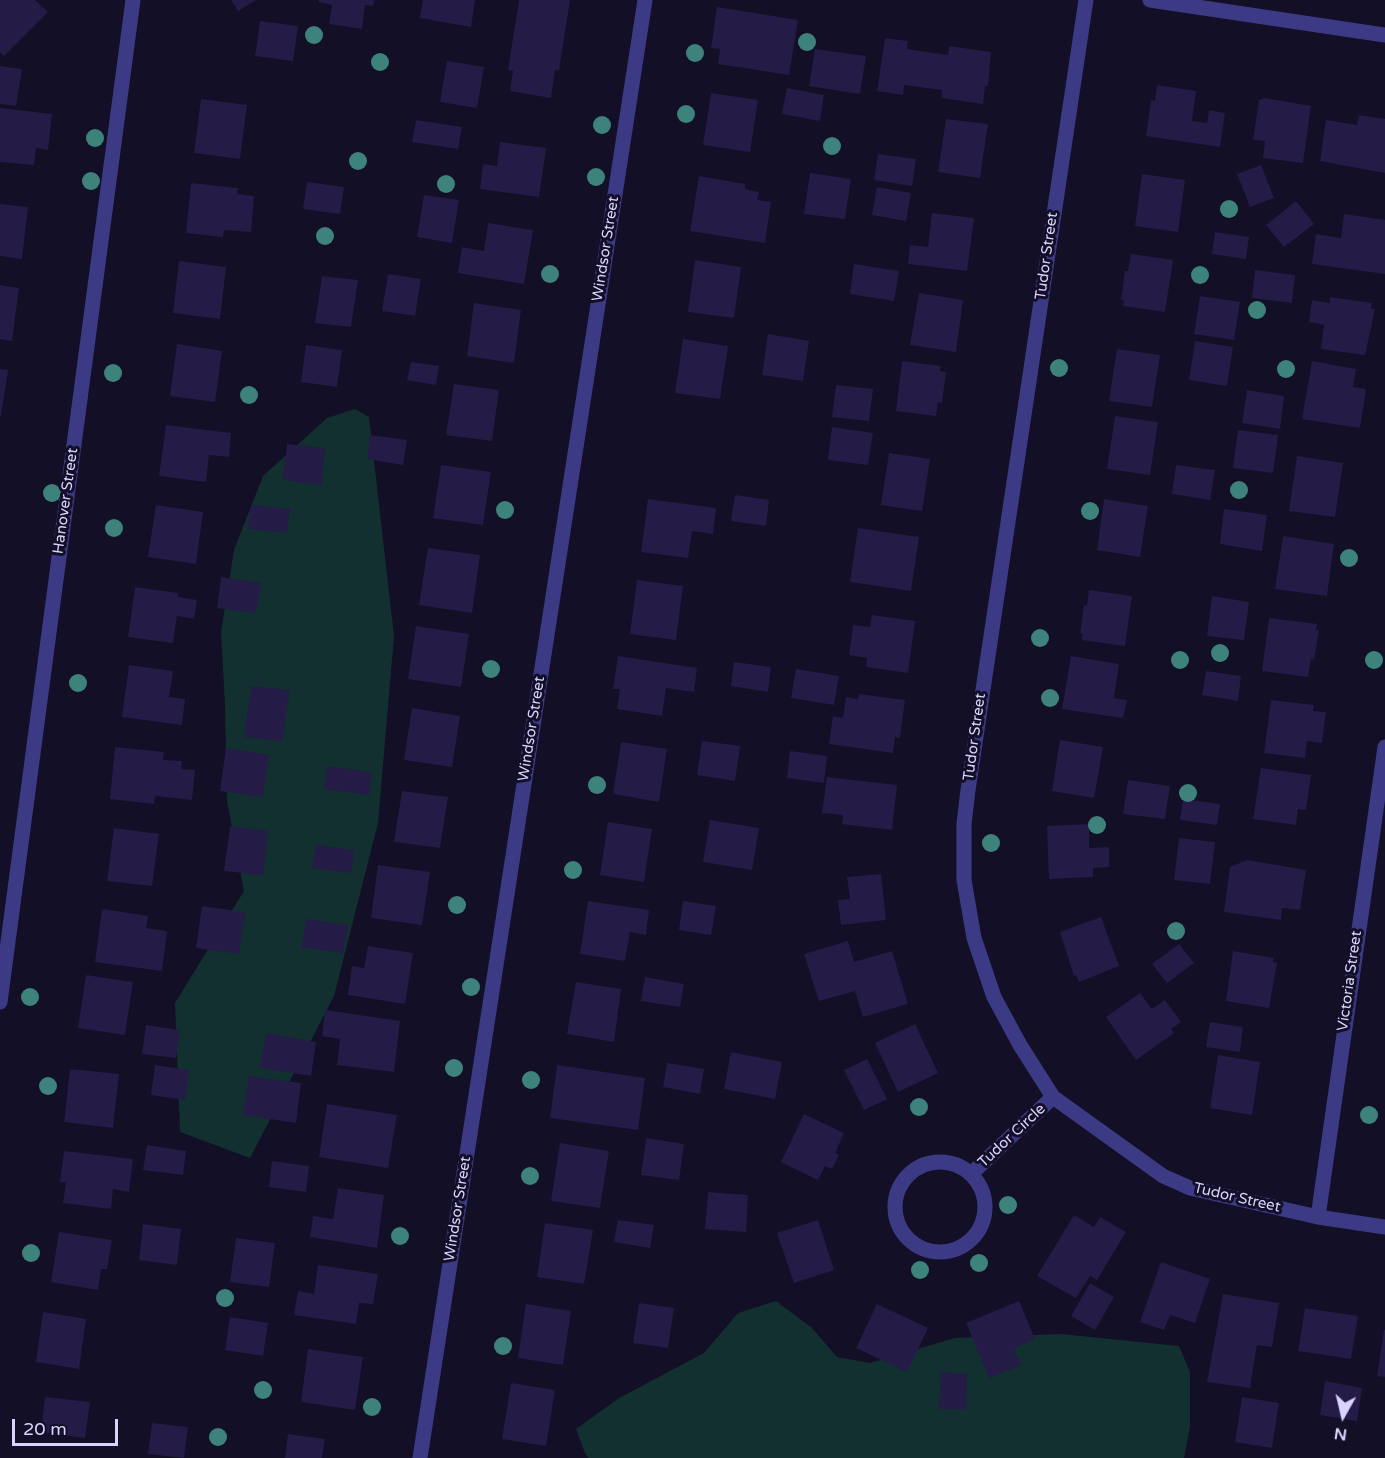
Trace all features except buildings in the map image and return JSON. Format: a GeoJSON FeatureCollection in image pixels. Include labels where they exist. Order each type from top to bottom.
{"type":"FeatureCollection","features":[{"type":"Feature","properties":{"kind":"street","name":"Hanover Street"},"geometry":{"type":"LineString","coordinates":[[0,1002],[133,0]]}},
{"type":"Feature","properties":{"kind":"street","name":"Windsor Street"},"geometry":{"type":"LineString","coordinates":[[420,1458],[645,0]]}},
{"type":"Feature","properties":{"kind":"street","name":"Tudor Street"},"geometry":{"type":"LineString","coordinates":[[1086,0],[964,824],[964,880],[974,938],[994,997],[1020,1045],[1053,1097],[1163,1176],[1184,1185],[1318,1217],[1385,1227]]}},
{"type":"Feature","properties":{"kind":"street"},"geometry":{"type":"LineString","coordinates":[[1150,0],[1385,35]]}},
{"type":"Feature","properties":{"kind":"street","name":"Victoria Street"},"geometry":{"type":"LineString","coordinates":[[1318,1217],[1385,747]]}},
{"type":"Feature","properties":{"kind":"street","name":"Tudor Circle"},"geometry":{"type":"LineString","coordinates":[[971,1174],[1053,1097]]}},
{"type":"Feature","properties":{"kind":"street","name":"Tudor Circle"},"geometry":{"type":"LineString","coordinates":[[945,1162],[960,1166],[971,1174],[983,1193],[985,1215],[980,1230],[970,1241],[956,1249],[941,1252],[926,1250],[902,1231],[895,1203],[906,1177],[924,1166],[945,1162]]}},
{"type":"Feature","properties":{"kind":"green space"},"geometry":{"type":"Polygon","coordinates":[[[355,409],[369,417],[394,636],[378,823],[334,996],[250,1158],[180,1132],[175,1003],[244,891],[227,801],[221,633],[234,550],[263,476],[327,418],[355,409]]]}},
{"type":"Feature","properties":{"kind":"green space"},"geometry":{"type":"Polygon","coordinates":[[[776,1301],[812,1328],[837,1357],[870,1363],[955,1338],[1061,1334],[1179,1346],[1190,1372],[1190,1427],[1184,1458],[588,1458],[576,1429],[619,1398],[704,1353],[738,1313],[776,1301]]]}}]}
